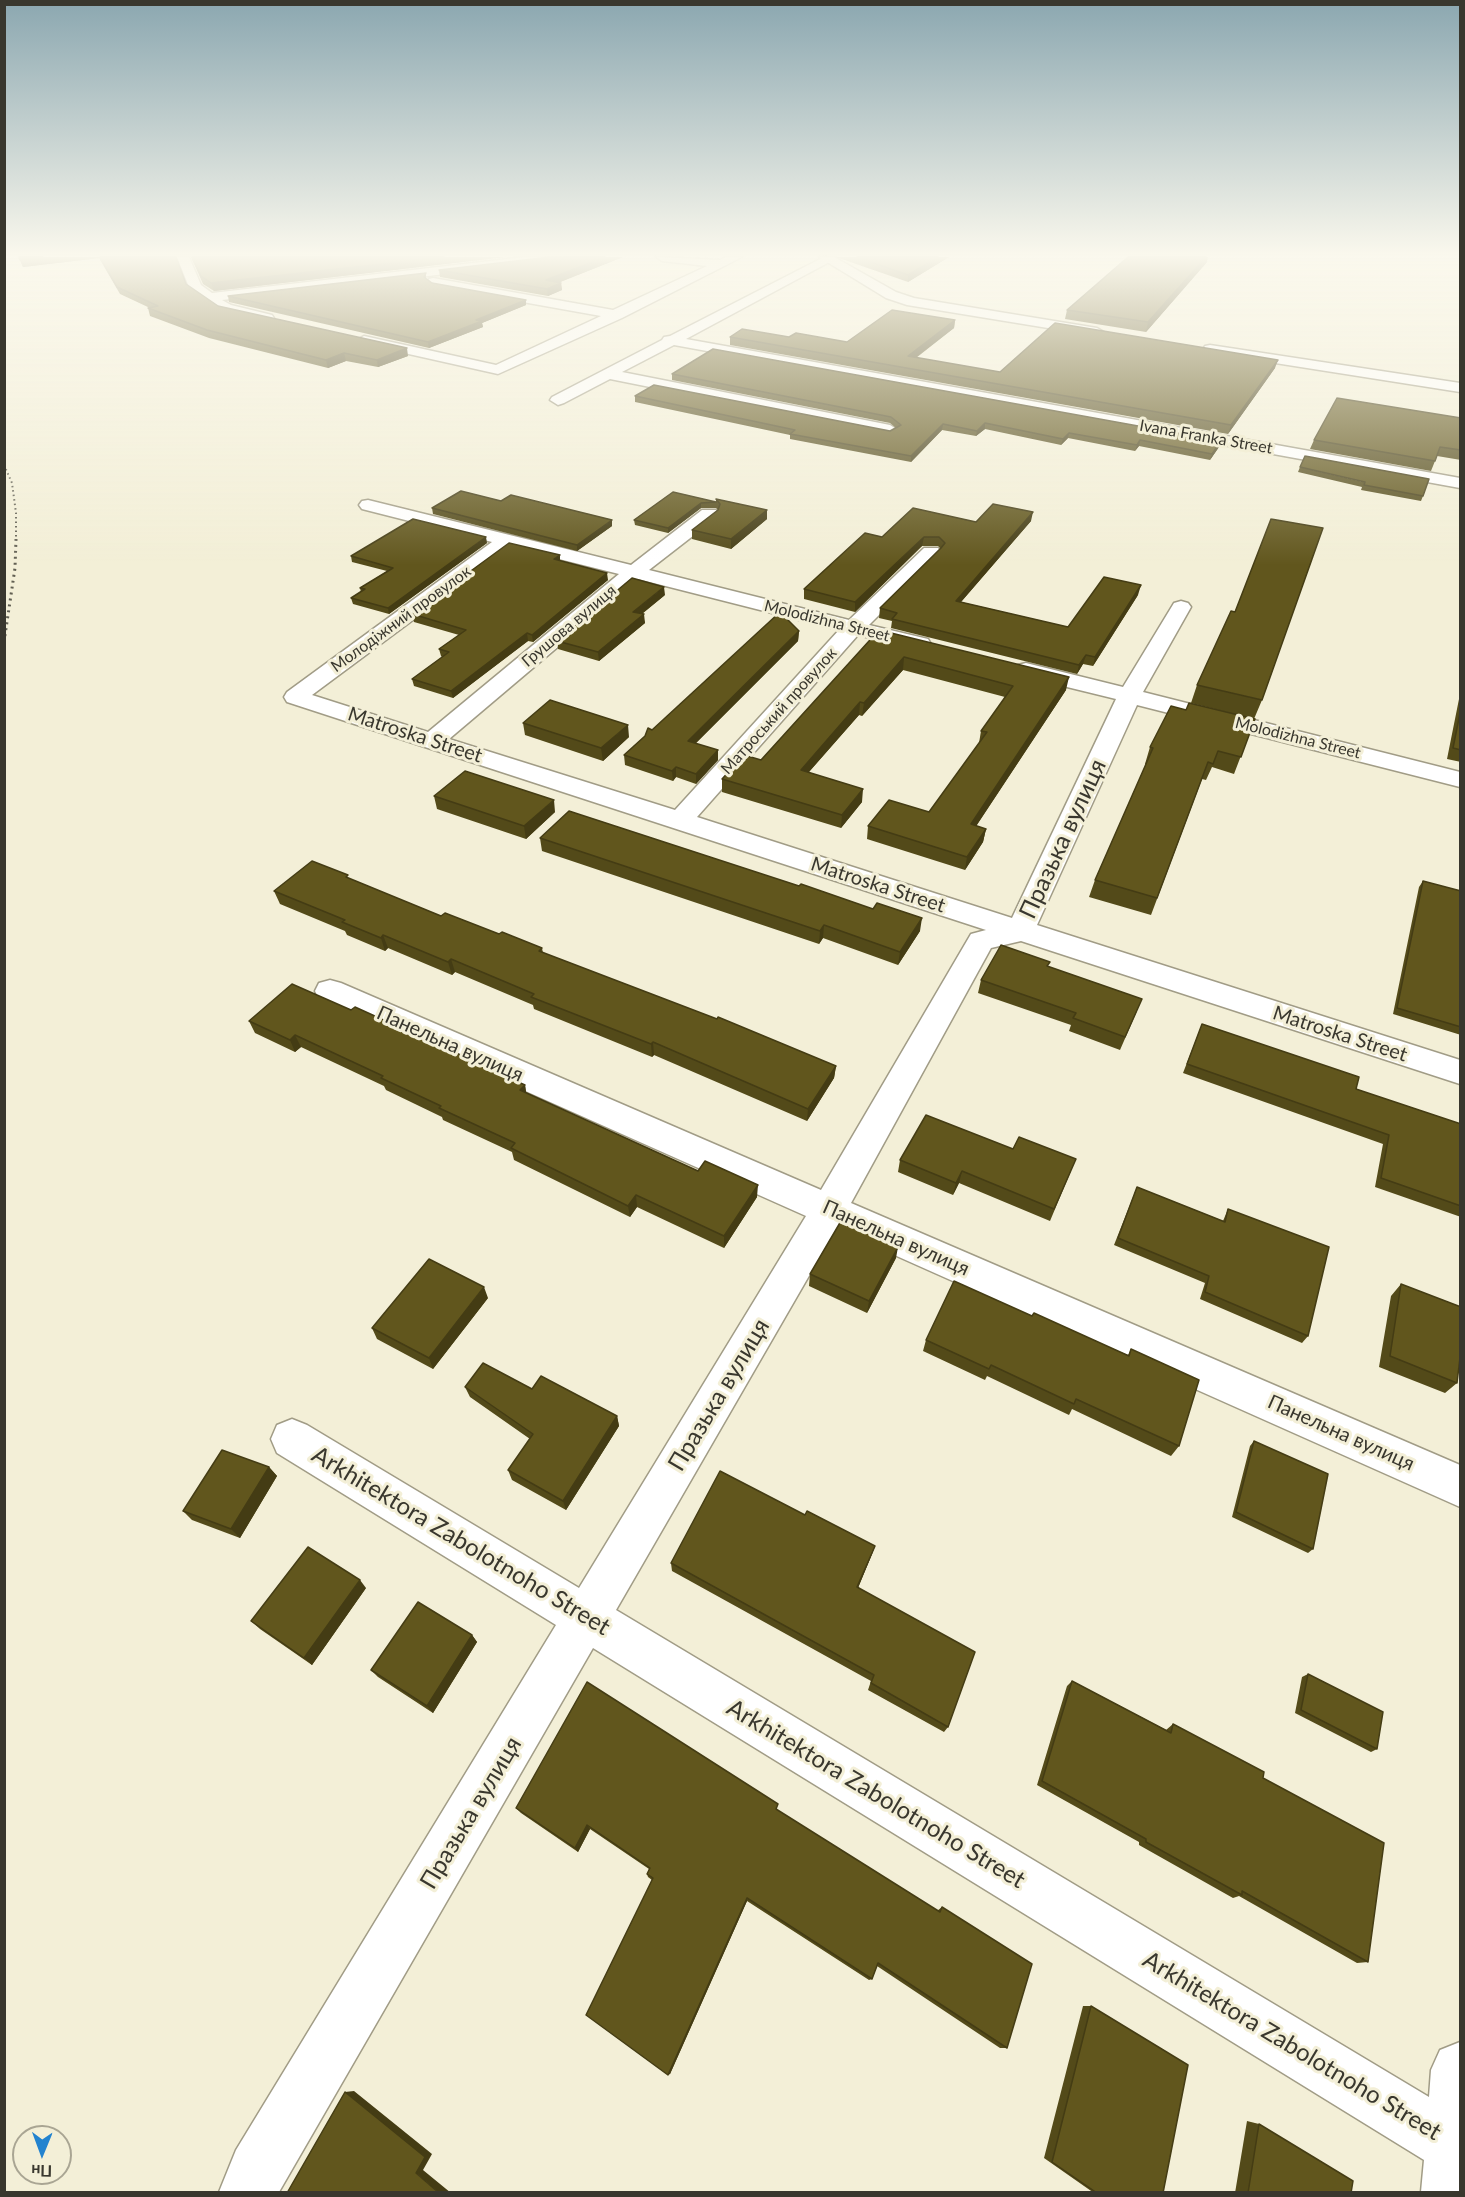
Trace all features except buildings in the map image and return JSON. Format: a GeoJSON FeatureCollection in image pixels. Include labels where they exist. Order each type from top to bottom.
{"type":"FeatureCollection","features":[{"type":"Feature","properties":{"kind":"street"},"geometry":{"type":"LineString","coordinates":[[453,360],[498,370],[520,360]]}},
{"type":"Feature","properties":{"kind":"street"},"geometry":{"type":"LineString","coordinates":[[558,400],[633,360]]}},
{"type":"Feature","properties":{"kind":"street","name":"Ivana Franka Street"},"geometry":{"type":"LineString","coordinates":[[777,360],[1461,483]]}},
{"type":"Feature","properties":{"kind":"street"},"geometry":{"type":"LineString","coordinates":[[1278,360],[1461,388]]}},
{"type":"Feature","properties":{"kind":"street"},"geometry":{"type":"LineString","coordinates":[[607,374],[890,430]]}},
{"type":"Feature","properties":{"kind":"street","name":"Molodizhna Street"},"geometry":{"type":"LineString","coordinates":[[368,505],[945,651]]}},
{"type":"Feature","properties":{"kind":"street","name":"Грушова вулиця"},"geometry":{"type":"LineString","coordinates":[[432,741],[633,573],[709,514]]}},
{"type":"Feature","properties":{"kind":"street","name":"Молодіжний провулок"},"geometry":{"type":"LineString","coordinates":[[295,697],[506,541]]}},
{"type":"Feature","properties":{"kind":"street","name":"Матроський провулок"},"geometry":{"type":"LineString","coordinates":[[680,821],[853,628],[931,552]]}},
{"type":"Feature","properties":{"kind":"street","name":"Празька вулиця"},"geometry":{"type":"LineString","coordinates":[[249,2193],[257,2171],[588,1618],[829,1209],[981,941],[1020,932],[1130,696],[1181,607]]}},
{"type":"Feature","properties":{"kind":"street","name":"Molodizhna Street"},"geometry":{"type":"LineString","coordinates":[[1003,665],[1461,778]]}},
{"type":"Feature","properties":{"kind":"street","name":"Matroska Street"},"geometry":{"type":"LineString","coordinates":[[295,697],[1461,1072]]}},
{"type":"Feature","properties":{"kind":"street","name":"Панельна вулиця"},"geometry":{"type":"LineString","coordinates":[[330,991],[1461,1486]]}},
{"type":"Feature","properties":{"kind":"street","name":"Arkhitektora Zabolotnoho Street"},"geometry":{"type":"LineString","coordinates":[[292,1439],[588,1618],[1455,2162]]}},
{"type":"Feature","properties":{"kind":"street"},"geometry":{"type":"LineString","coordinates":[[1455,2162],[1461,2070]]}},
{"type":"Feature","properties":{"kind":"railway"},"geometry":{"type":"LineString","coordinates":[[4,465],[12,483],[16,513],[16,539]]}},
{"type":"Feature","properties":{"kind":"railway"},"geometry":{"type":"LineString","coordinates":[[4,642],[15,568],[16,539]]}}]}
